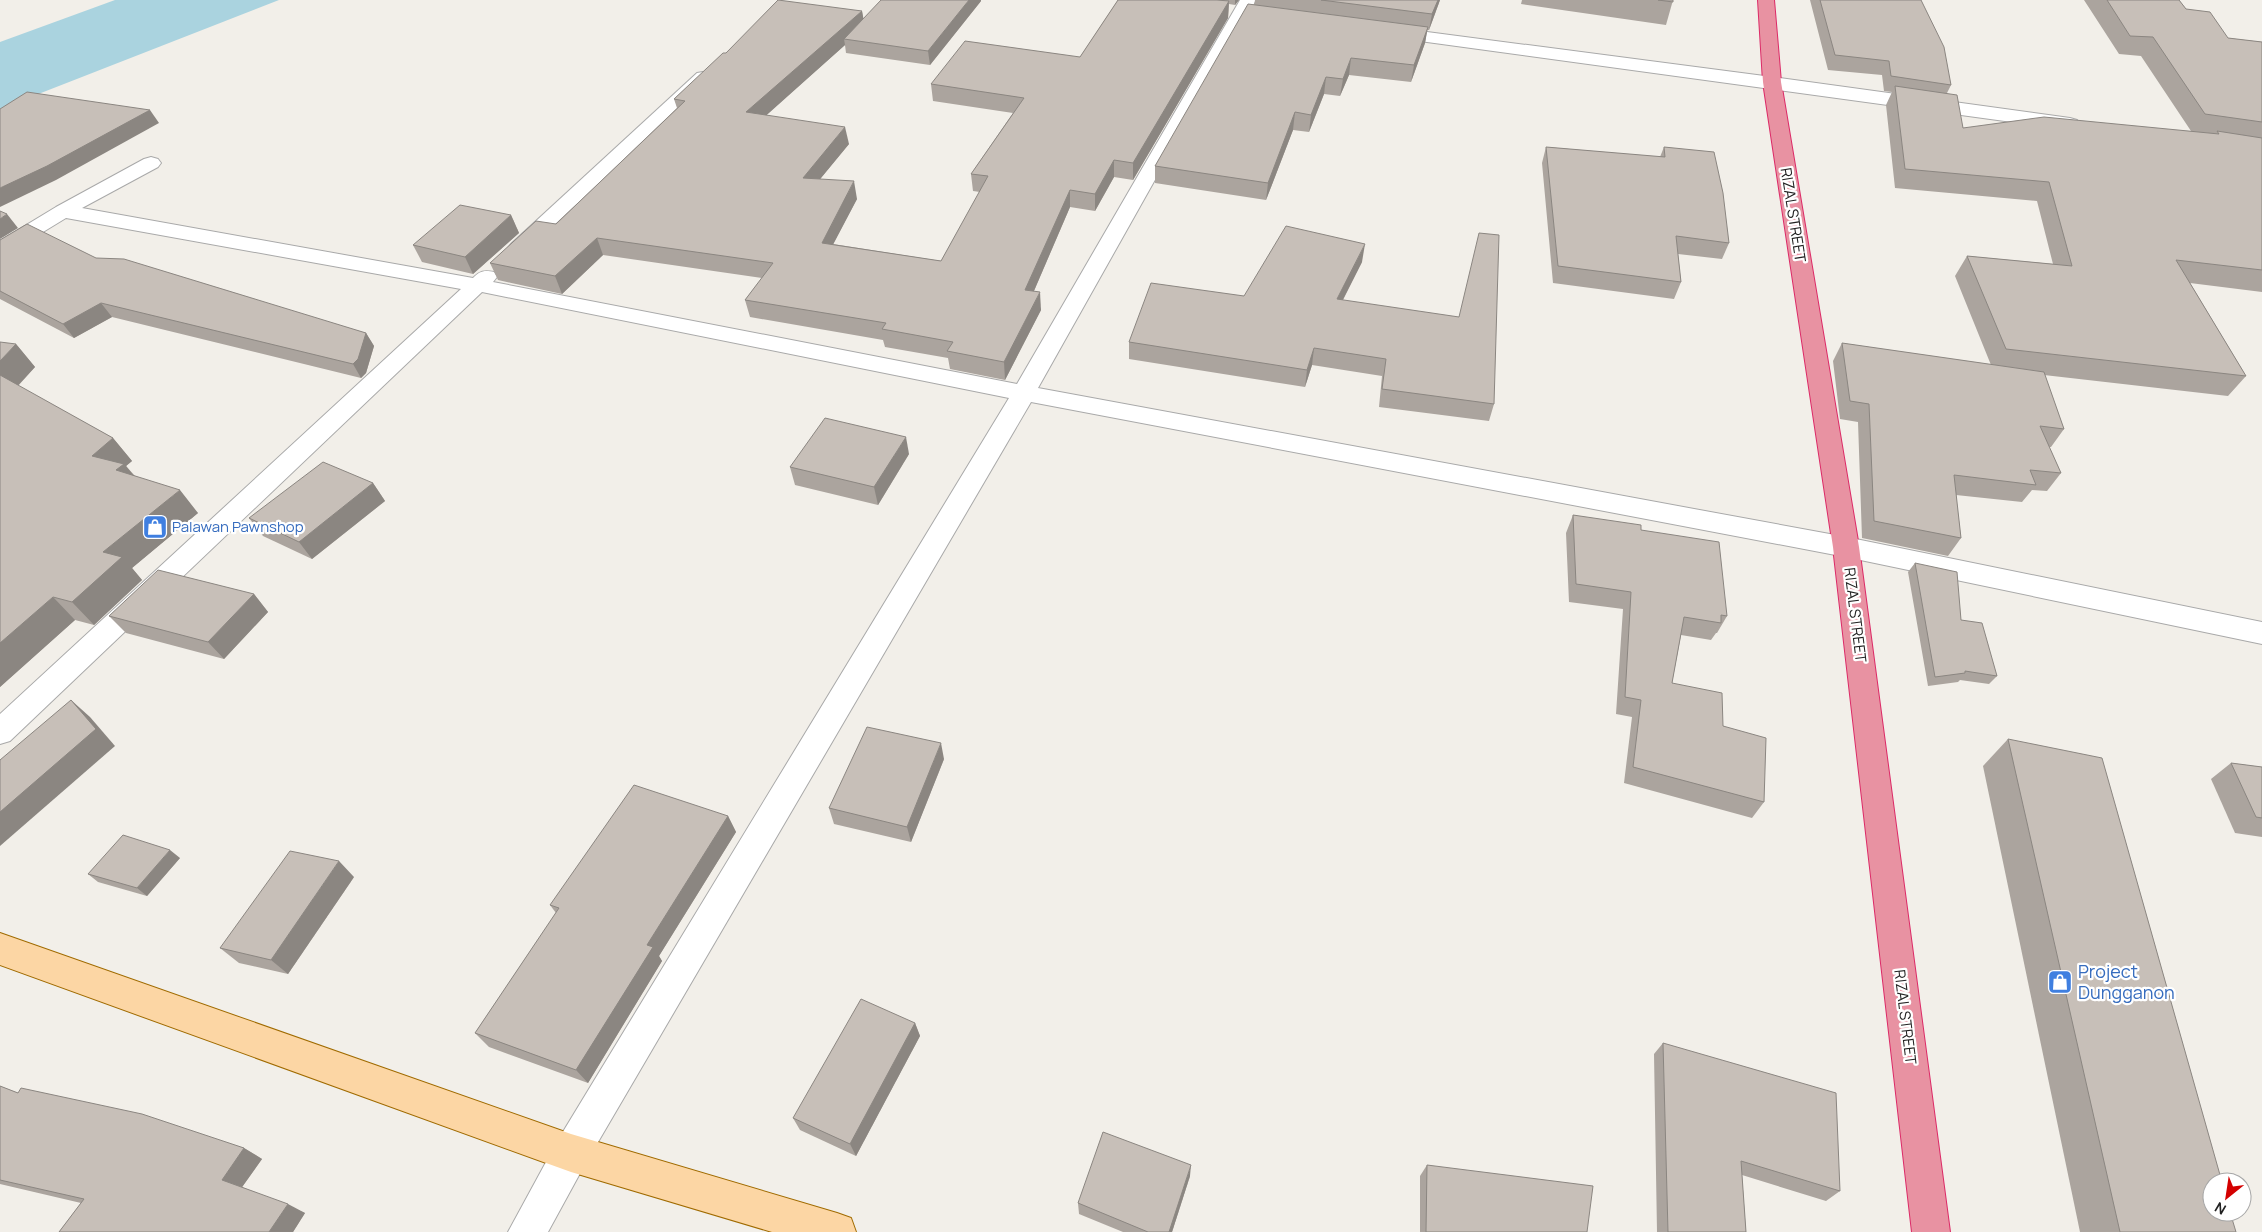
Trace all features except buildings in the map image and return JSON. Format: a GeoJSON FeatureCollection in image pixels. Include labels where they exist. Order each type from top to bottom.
{"type":"FeatureCollection","features":[{"type":"Feature","properties":{"kind":"highway","name":"RIZAL STREET"},"geometry":{"type":"LineString","coordinates":[[1766,0],[1772,82],[1846,547],[1932,1232]]}},
{"type":"Feature","properties":{"kind":"main road"},"geometry":{"type":"LineString","coordinates":[[0,950],[571,1153],[837,1232]]}},
{"type":"Feature","properties":{"kind":"street"},"geometry":{"type":"LineString","coordinates":[[528,1232],[571,1153],[1024,394],[1243,10]]}},
{"type":"Feature","properties":{"kind":"street"},"geometry":{"type":"LineString","coordinates":[[1369,30],[1772,82],[2086,126]]}},
{"type":"Feature","properties":{"kind":"street"},"geometry":{"type":"LineString","coordinates":[[0,732],[477,285],[722,60]]}},
{"type":"Feature","properties":{"kind":"street"},"geometry":{"type":"LineString","coordinates":[[0,250],[63,211],[151,163]]}},
{"type":"Feature","properties":{"kind":"street"},"geometry":{"type":"LineString","coordinates":[[63,211],[477,285],[1024,394],[1846,547],[2262,633]]}},
{"type":"Feature","properties":{"kind":"water"},"geometry":{"type":"Polygon","coordinates":[[[115,0],[279,0],[0,109],[0,42],[115,0]]]}},
{"type":"Feature","properties":{"kind":"place","name":"Palawan Pawnshop"},"geometry":{"type":"Point","coordinates":[155,527]}},
{"type":"Feature","properties":{"kind":"place","name":"Project Dungganon"},"geometry":{"type":"Point","coordinates":[2060,982]}}]}
